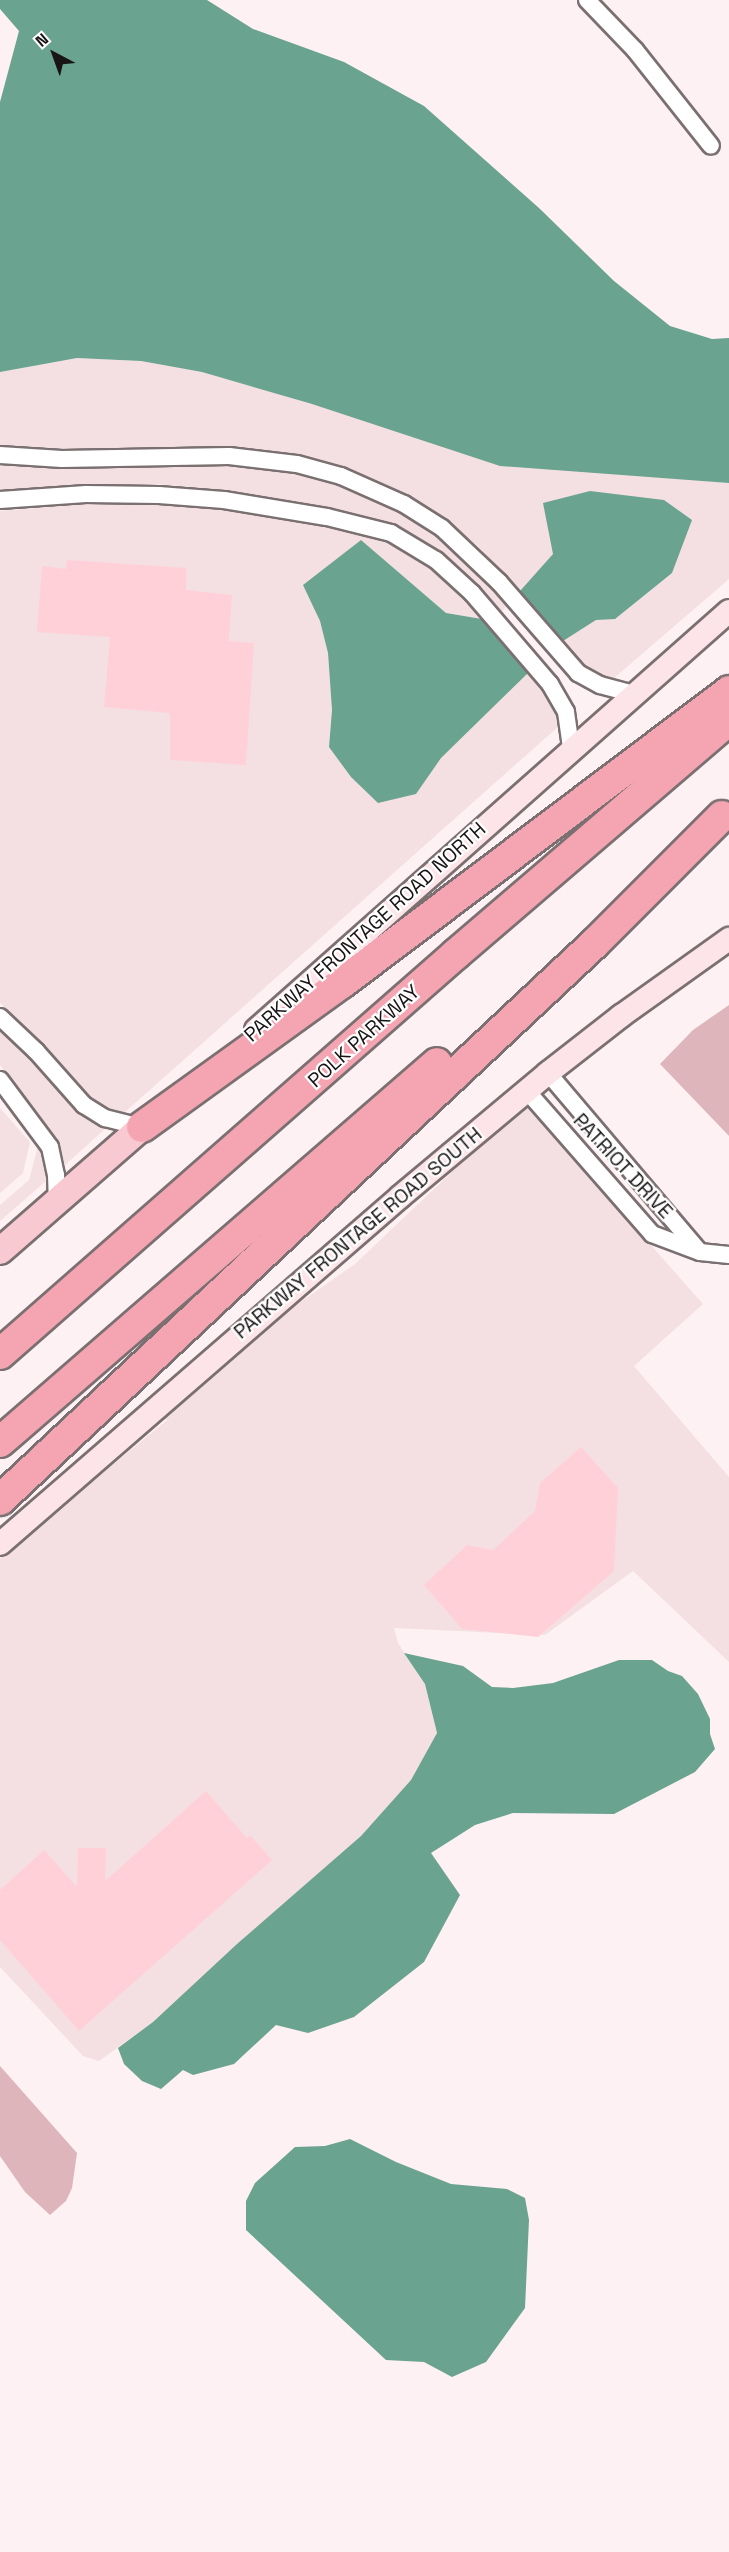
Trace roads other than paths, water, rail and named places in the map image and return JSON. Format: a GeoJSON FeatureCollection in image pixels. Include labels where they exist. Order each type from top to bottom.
{"type":"FeatureCollection","features":[{"type":"Feature","properties":{"kind":"highway"},"geometry":{"type":"LineString","coordinates":[[142,1127],[342,983],[729,691]]}},
{"type":"Feature","properties":{"kind":"highway","name":"POLK PARKWAY"},"geometry":{"type":"LineString","coordinates":[[0,1354],[456,954],[729,720]]}},
{"type":"Feature","properties":{"kind":"highway"},"geometry":{"type":"LineString","coordinates":[[0,1443],[726,813]]}},
{"type":"Feature","properties":{"kind":"highway"},"geometry":{"type":"LineString","coordinates":[[0,1500],[594,944],[726,813]]}},
{"type":"Feature","properties":{"kind":"main road","name":"PARKWAY FRONTAGE ROAD NORTH"},"geometry":{"type":"LineString","coordinates":[[0,1251],[265,1023],[729,611]]}},
{"type":"Feature","properties":{"kind":"main road","name":"PARKWAY FRONTAGE ROAD SOUTH"},"geometry":{"type":"LineString","coordinates":[[0,1544],[383,1211],[526,1091],[621,1016],[729,939]]}},
{"type":"Feature","properties":{"kind":"street"},"geometry":{"type":"LineString","coordinates":[[587,0],[635,50],[711,146]]}},
{"type":"Feature","properties":{"kind":"street"},"geometry":{"type":"LineString","coordinates":[[0,455],[62,459],[229,456],[286,462],[341,476],[404,504],[442,528],[472,554],[578,673],[600,685],[633,694]]}},
{"type":"Feature","properties":{"kind":"street"},"geometry":{"type":"LineString","coordinates":[[0,500],[86,494],[159,495],[224,500],[327,517],[391,533],[436,560],[490,614],[536,668],[562,701],[569,723],[571,750]]}},
{"type":"Feature","properties":{"kind":"street"},"geometry":{"type":"LineString","coordinates":[[0,1017],[36,1051],[84,1105],[105,1118],[142,1127]]}},
{"type":"Feature","properties":{"kind":"street","name":"PATRIOT DRIVE"},"geometry":{"type":"LineString","coordinates":[[548,1073],[700,1252]]}},
{"type":"Feature","properties":{"kind":"street"},"geometry":{"type":"LineString","coordinates":[[0,1080],[50,1147],[56,1175],[57,1202]]}},
{"type":"Feature","properties":{"kind":"street","name":"PATRIOT DRIVE"},"geometry":{"type":"LineString","coordinates":[[526,1091],[652,1234],[700,1252],[729,1255]]}}]}
